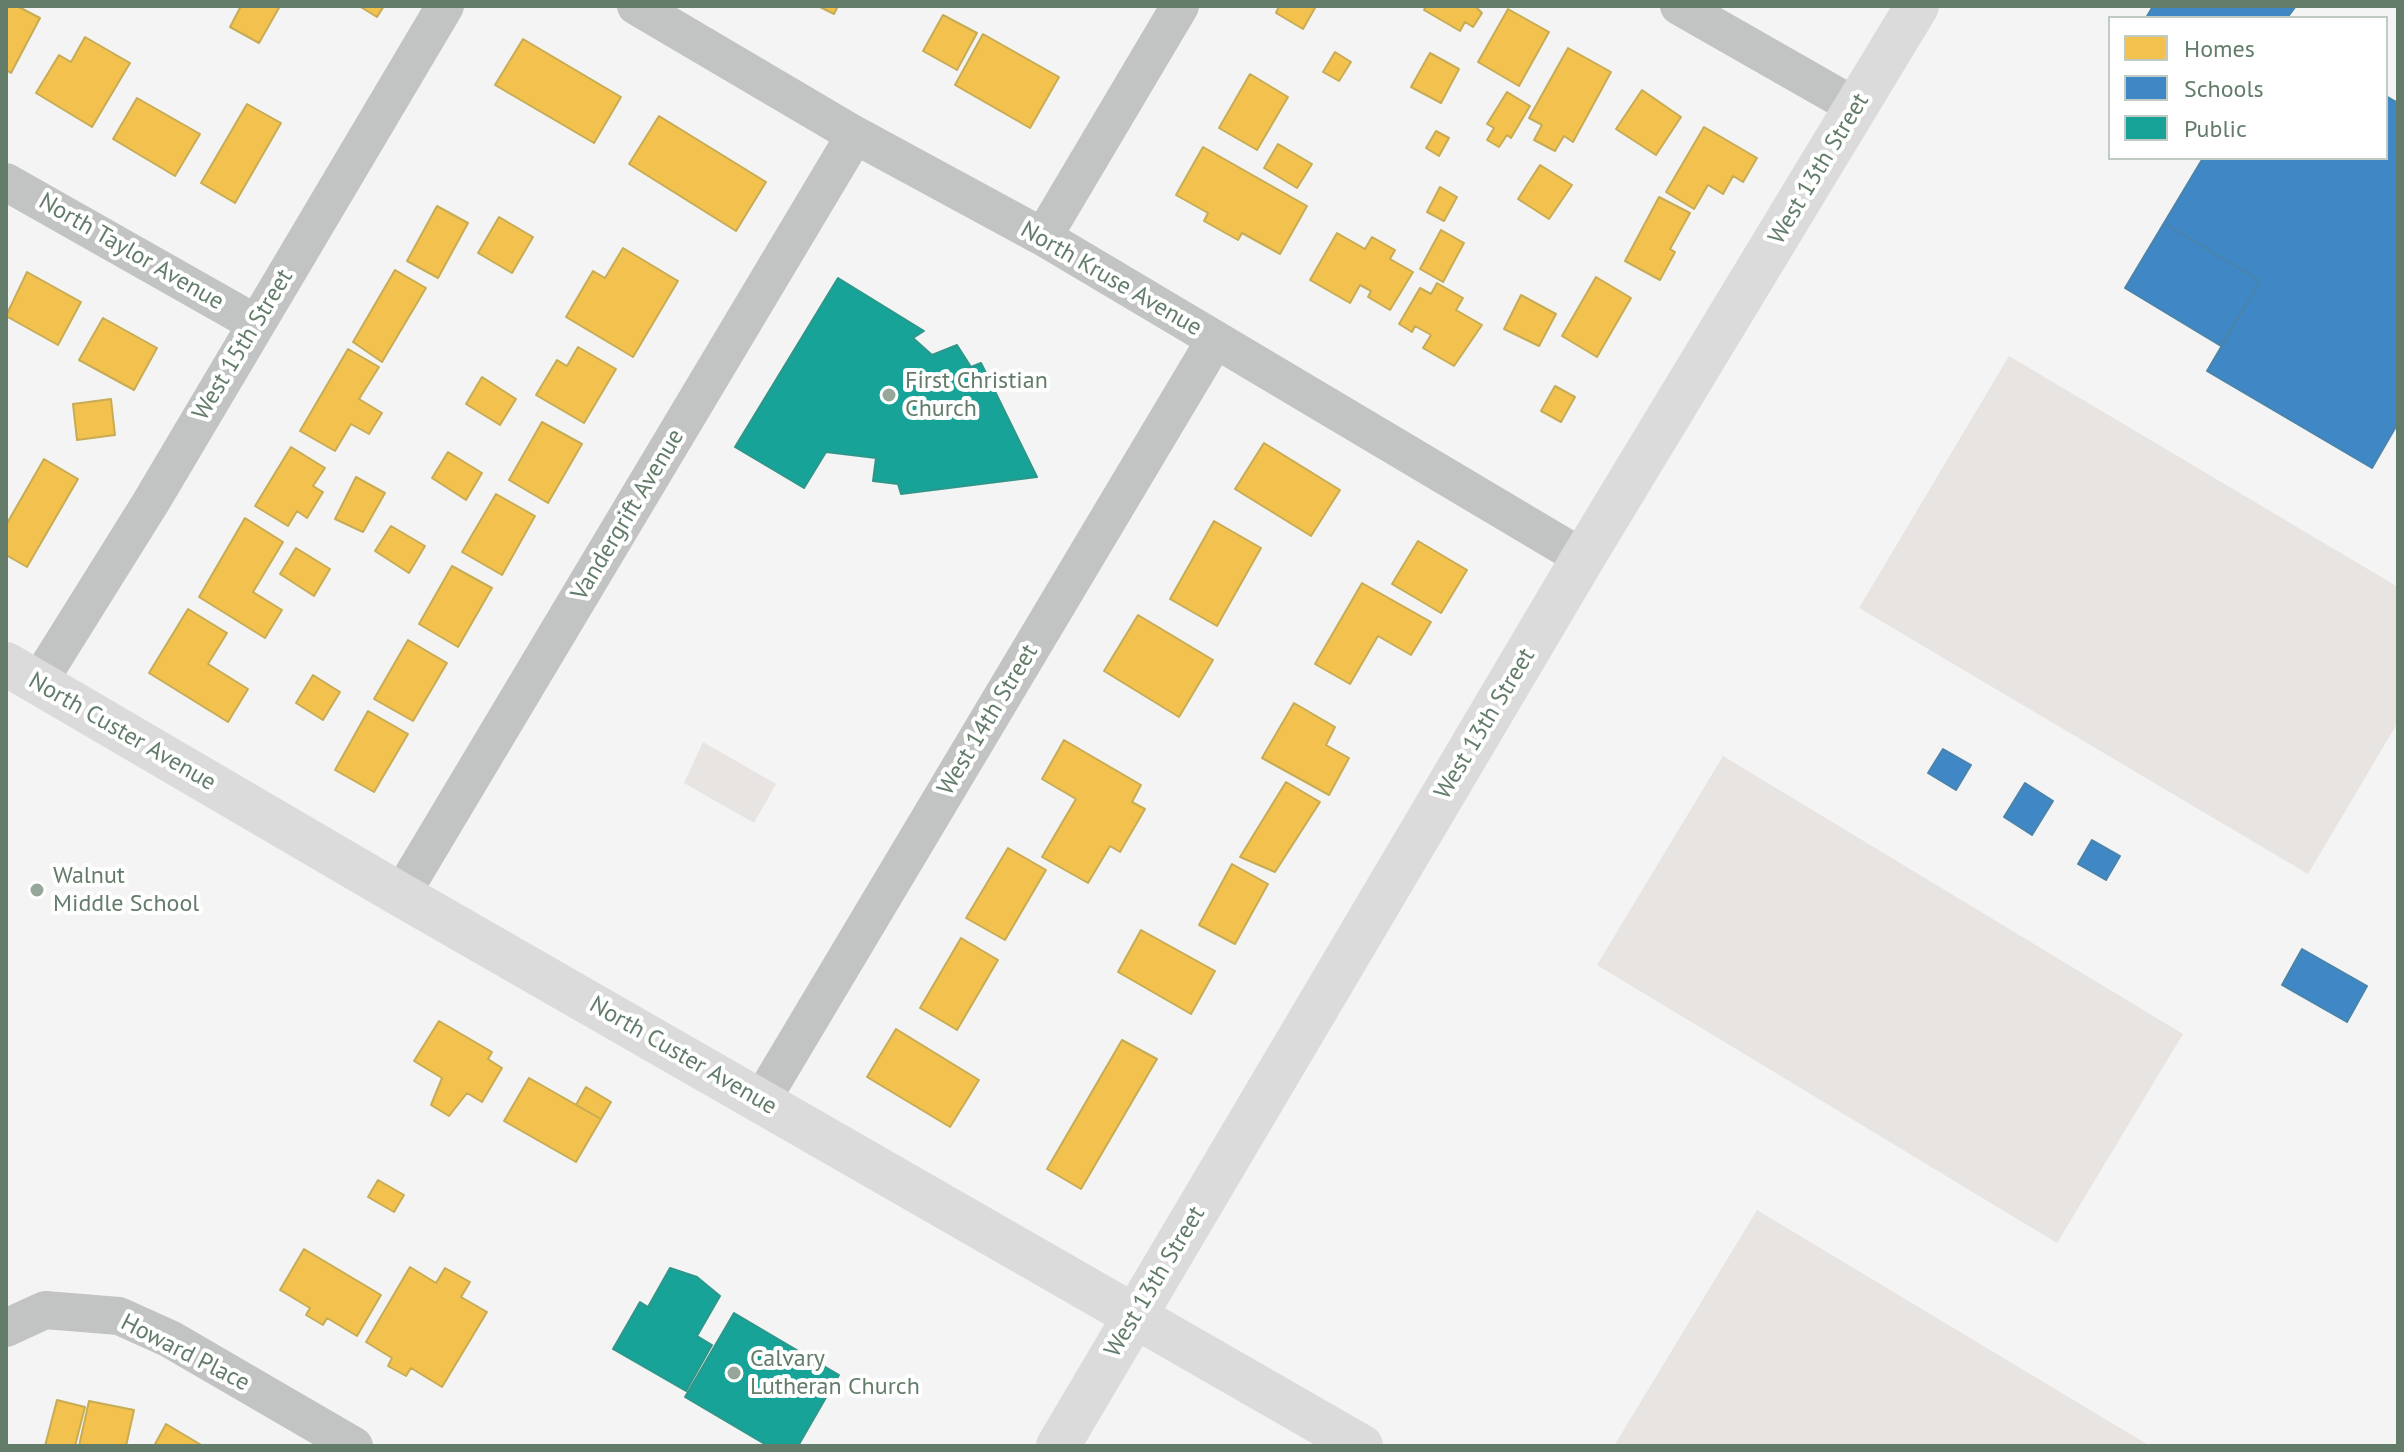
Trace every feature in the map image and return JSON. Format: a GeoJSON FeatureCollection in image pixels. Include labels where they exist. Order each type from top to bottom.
{"type":"FeatureCollection","features":[{"type":"Feature","properties":{"kind":"main road","name":"West 13th Street"},"geometry":{"type":"LineString","coordinates":[[1058,1446],[1583,558],[1917,6]]}},
{"type":"Feature","properties":{"kind":"main road","name":"North Custer Avenue"},"geometry":{"type":"LineString","coordinates":[[22,674],[1361,1446]]}},
{"type":"Feature","properties":{"kind":"street","name":"West 15th Street"},"geometry":{"type":"LineString","coordinates":[[22,674],[255,323],[445,6]]}},
{"type":"Feature","properties":{"kind":"street","name":"North Kruse Avenue"},"geometry":{"type":"LineString","coordinates":[[636,6],[855,135],[1043,237],[1583,558]]}},
{"type":"Feature","properties":{"kind":"street"},"geometry":{"type":"LineString","coordinates":[[1043,237],[1180,6]]}},
{"type":"Feature","properties":{"kind":"street"},"geometry":{"type":"LineString","coordinates":[[1679,6],[1856,107]]}},
{"type":"Feature","properties":{"kind":"street","name":"Vandergrift Avenue"},"geometry":{"type":"LineString","coordinates":[[401,895],[855,135]]}},
{"type":"Feature","properties":{"kind":"street","name":"North Taylor Avenue"},"geometry":{"type":"LineString","coordinates":[[6,182],[255,323]]}},
{"type":"Feature","properties":{"kind":"street","name":"West 14th Street"},"geometry":{"type":"LineString","coordinates":[[761,1101],[1215,340]]}},
{"type":"Feature","properties":{"kind":"street","name":"Howard Place"},"geometry":{"type":"LineString","coordinates":[[6,1328],[45,1310],[119,1316],[170,1339],[354,1446]]}},
{"type":"Feature","properties":{"kind":"shaded area"},"geometry":{"type":"Polygon","coordinates":[[[2009,356],[2398,587],[2398,722],[2308,874],[1859,608],[2009,356]]]}},
{"type":"Feature","properties":{"kind":"shaded area"},"geometry":{"type":"Polygon","coordinates":[[[703,742],[776,784],[754,823],[684,783],[703,742]]]}},
{"type":"Feature","properties":{"kind":"shaded area"},"geometry":{"type":"Polygon","coordinates":[[[1723,756],[2183,1034],[2057,1243],[1597,965],[1723,756]]]}},
{"type":"Feature","properties":{"kind":"shaded area"},"geometry":{"type":"Polygon","coordinates":[[[1757,1210],[2150,1446],[1614,1446],[1757,1210]]]}},
{"type":"Feature","properties":{"kind":"building: Homes"},"geometry":{"type":"Polygon","coordinates":[[[6,6],[17,6],[40,18],[11,73],[6,70],[6,6]]]}},
{"type":"Feature","properties":{"kind":"building: Homes"},"geometry":{"type":"Polygon","coordinates":[[[241,6],[280,6],[259,43],[230,27],[241,6]]]}},
{"type":"Feature","properties":{"kind":"building: Homes"},"geometry":{"type":"Polygon","coordinates":[[[359,6],[384,6],[377,17],[359,6]]]}},
{"type":"Feature","properties":{"kind":"building: Homes"},"geometry":{"type":"Polygon","coordinates":[[[818,6],[838,6],[834,14],[818,6]]]}},
{"type":"Feature","properties":{"kind":"building: Homes"},"geometry":{"type":"Polygon","coordinates":[[[1279,6],[1315,8],[1303,29],[1276,13],[1279,6]]]}},
{"type":"Feature","properties":{"kind":"building: Homes"},"geometry":{"type":"Polygon","coordinates":[[[1426,6],[1475,6],[1482,13],[1473,27],[1465,22],[1460,31],[1424,10],[1426,6]]]}},
{"type":"Feature","properties":{"kind":"building: Homes"},"geometry":{"type":"Polygon","coordinates":[[[1508,9],[1549,32],[1519,86],[1478,62],[1508,9]]]}},
{"type":"Feature","properties":{"kind":"building: Homes"},"geometry":{"type":"Polygon","coordinates":[[[943,15],[977,33],[957,70],[923,51],[943,15]]]}},
{"type":"Feature","properties":{"kind":"building: Homes"},"geometry":{"type":"Polygon","coordinates":[[[983,34],[1059,77],[1030,128],[955,85],[983,34]]]}},
{"type":"Feature","properties":{"kind":"building: Homes"},"geometry":{"type":"Polygon","coordinates":[[[85,37],[130,63],[92,127],[36,93],[59,55],[71,62],[85,37]]]}},
{"type":"Feature","properties":{"kind":"building: Homes"},"geometry":{"type":"Polygon","coordinates":[[[523,39],[621,97],[594,143],[495,85],[523,39]]]}},
{"type":"Feature","properties":{"kind":"building: Homes"},"geometry":{"type":"Polygon","coordinates":[[[1568,48],[1611,72],[1573,142],[1564,136],[1555,151],[1534,140],[1542,125],[1529,118],[1568,48]]]}},
{"type":"Feature","properties":{"kind":"building: Homes"},"geometry":{"type":"Polygon","coordinates":[[[1335,52],[1351,62],[1339,81],[1323,72],[1335,52]]]}},
{"type":"Feature","properties":{"kind":"building: Homes"},"geometry":{"type":"Polygon","coordinates":[[[1430,53],[1459,69],[1441,103],[1411,87],[1430,53]]]}},
{"type":"Feature","properties":{"kind":"building: Homes"},"geometry":{"type":"Polygon","coordinates":[[[1250,74],[1288,97],[1257,150],[1219,128],[1250,74]]]}},
{"type":"Feature","properties":{"kind":"building: Homes"},"geometry":{"type":"Polygon","coordinates":[[[1642,90],[1681,117],[1656,155],[1616,129],[1642,90]]]}},
{"type":"Feature","properties":{"kind":"building: Homes"},"geometry":{"type":"Polygon","coordinates":[[[1507,92],[1530,106],[1511,138],[1507,135],[1499,147],[1487,140],[1494,128],[1487,124],[1507,92]]]}},
{"type":"Feature","properties":{"kind":"building: Homes"},"geometry":{"type":"Polygon","coordinates":[[[137,98],[200,134],[175,176],[113,139],[137,98]]]}},
{"type":"Feature","properties":{"kind":"building: Homes"},"geometry":{"type":"Polygon","coordinates":[[[247,104],[281,123],[235,203],[201,183],[247,104]]]}},
{"type":"Feature","properties":{"kind":"building: Homes"},"geometry":{"type":"Polygon","coordinates":[[[659,116],[766,182],[736,231],[629,164],[659,116]]]}},
{"type":"Feature","properties":{"kind":"building: Homes"},"geometry":{"type":"Polygon","coordinates":[[[1704,127],[1757,158],[1743,182],[1733,176],[1723,194],[1708,185],[1694,209],[1666,192],[1704,127]]]}},
{"type":"Feature","properties":{"kind":"building: Homes"},"geometry":{"type":"Polygon","coordinates":[[[1436,131],[1449,138],[1439,156],[1426,148],[1436,131]]]}},
{"type":"Feature","properties":{"kind":"building: Homes"},"geometry":{"type":"Polygon","coordinates":[[[1278,144],[1312,164],[1297,188],[1264,168],[1278,144]]]}},
{"type":"Feature","properties":{"kind":"building: Homes"},"geometry":{"type":"Polygon","coordinates":[[[1203,147],[1307,206],[1280,254],[1242,233],[1238,240],[1204,221],[1208,213],[1176,195],[1203,147]]]}},
{"type":"Feature","properties":{"kind":"building: Homes"},"geometry":{"type":"Polygon","coordinates":[[[1540,165],[1572,185],[1549,219],[1518,199],[1540,165]]]}},
{"type":"Feature","properties":{"kind":"building: Homes"},"geometry":{"type":"Polygon","coordinates":[[[1440,187],[1457,197],[1444,221],[1427,212],[1440,187]]]}},
{"type":"Feature","properties":{"kind":"building: Homes"},"geometry":{"type":"Polygon","coordinates":[[[1659,197],[1690,213],[1670,249],[1675,252],[1660,280],[1625,261],[1659,197]]]}},
{"type":"Feature","properties":{"kind":"building: Homes"},"geometry":{"type":"Polygon","coordinates":[[[437,206],[468,223],[438,278],[407,261],[437,206]]]}},
{"type":"Feature","properties":{"kind":"building: Homes"},"geometry":{"type":"Polygon","coordinates":[[[499,217],[533,237],[512,273],[478,253],[499,217]]]}},
{"type":"Feature","properties":{"kind":"building: Homes"},"geometry":{"type":"Polygon","coordinates":[[[1441,230],[1464,243],[1443,282],[1420,269],[1441,230]]]}},
{"type":"Feature","properties":{"kind":"building: Homes"},"geometry":{"type":"Polygon","coordinates":[[[1337,233],[1365,249],[1372,237],[1395,250],[1390,259],[1413,272],[1390,310],[1368,297],[1371,291],[1360,285],[1350,303],[1310,280],[1337,233]]]}},
{"type":"Feature","properties":{"kind":"building: Homes"},"geometry":{"type":"Polygon","coordinates":[[[623,248],[678,281],[633,357],[566,317],[593,271],[605,278],[623,248]]]}},
{"type":"Feature","properties":{"kind":"building: Homes"},"geometry":{"type":"Polygon","coordinates":[[[395,270],[426,288],[382,362],[353,342],[395,270]]]}},
{"type":"Feature","properties":{"kind":"building: Homes"},"geometry":{"type":"Polygon","coordinates":[[[27,272],[81,302],[58,345],[6,316],[27,272]]]}},
{"type":"Feature","properties":{"kind":"building: Homes"},"geometry":{"type":"Polygon","coordinates":[[[1596,277],[1631,298],[1597,357],[1562,336],[1596,277]]]}},
{"type":"Feature","properties":{"kind":"building: Homes"},"geometry":{"type":"Polygon","coordinates":[[[1437,283],[1463,298],[1456,310],[1482,325],[1454,366],[1423,348],[1431,335],[1415,326],[1412,332],[1399,324],[1420,288],[1431,294],[1437,283]]]}},
{"type":"Feature","properties":{"kind":"building: Homes"},"geometry":{"type":"Polygon","coordinates":[[[1521,295],[1556,314],[1539,346],[1504,329],[1521,295]]]}},
{"type":"Feature","properties":{"kind":"building: Homes"},"geometry":{"type":"Polygon","coordinates":[[[103,318],[157,348],[134,390],[79,360],[103,318]]]}},
{"type":"Feature","properties":{"kind":"building: Homes"},"geometry":{"type":"Polygon","coordinates":[[[578,347],[616,369],[584,423],[536,395],[557,360],[567,366],[578,347]]]}},
{"type":"Feature","properties":{"kind":"building: Homes"},"geometry":{"type":"Polygon","coordinates":[[[348,349],[379,367],[359,399],[382,413],[369,434],[351,424],[335,451],[300,431],[348,349]]]}},
{"type":"Feature","properties":{"kind":"building: Homes"},"geometry":{"type":"Polygon","coordinates":[[[482,377],[516,399],[500,425],[466,404],[482,377]]]}},
{"type":"Feature","properties":{"kind":"building: Homes"},"geometry":{"type":"Polygon","coordinates":[[[1555,386],[1575,397],[1561,422],[1541,411],[1555,386]]]}},
{"type":"Feature","properties":{"kind":"building: Homes"},"geometry":{"type":"Polygon","coordinates":[[[111,399],[115,435],[77,440],[73,404],[111,399]]]}},
{"type":"Feature","properties":{"kind":"building: Homes"},"geometry":{"type":"Polygon","coordinates":[[[542,422],[582,444],[548,503],[509,480],[542,422]]]}},
{"type":"Feature","properties":{"kind":"building: Homes"},"geometry":{"type":"Polygon","coordinates":[[[1264,443],[1340,490],[1311,536],[1235,489],[1264,443]]]}},
{"type":"Feature","properties":{"kind":"building: Homes"},"geometry":{"type":"Polygon","coordinates":[[[291,447],[325,468],[313,486],[323,492],[307,518],[297,511],[288,526],[255,506],[291,447]]]}},
{"type":"Feature","properties":{"kind":"building: Homes"},"geometry":{"type":"Polygon","coordinates":[[[448,452],[482,473],[466,500],[432,478],[448,452]]]}},
{"type":"Feature","properties":{"kind":"building: Homes"},"geometry":{"type":"Polygon","coordinates":[[[44,459],[78,479],[27,567],[6,555],[6,525],[44,459]]]}},
{"type":"Feature","properties":{"kind":"building: Homes"},"geometry":{"type":"Polygon","coordinates":[[[356,477],[385,493],[363,532],[335,519],[356,477]]]}},
{"type":"Feature","properties":{"kind":"building: Homes"},"geometry":{"type":"Polygon","coordinates":[[[496,494],[535,516],[502,575],[462,552],[496,494]]]}},
{"type":"Feature","properties":{"kind":"building: Homes"},"geometry":{"type":"Polygon","coordinates":[[[245,518],[283,542],[253,592],[282,610],[265,638],[199,597],[245,518]]]}},
{"type":"Feature","properties":{"kind":"building: Homes"},"geometry":{"type":"Polygon","coordinates":[[[1214,521],[1261,548],[1217,626],[1170,599],[1214,521]]]}},
{"type":"Feature","properties":{"kind":"building: Homes"},"geometry":{"type":"Polygon","coordinates":[[[391,526],[425,546],[409,573],[375,551],[391,526]]]}},
{"type":"Feature","properties":{"kind":"building: Homes"},"geometry":{"type":"Polygon","coordinates":[[[1418,541],[1467,570],[1441,613],[1392,584],[1418,541]]]}},
{"type":"Feature","properties":{"kind":"building: Homes"},"geometry":{"type":"Polygon","coordinates":[[[296,548],[330,569],[314,596],[280,574],[296,548]]]}},
{"type":"Feature","properties":{"kind":"building: Homes"},"geometry":{"type":"Polygon","coordinates":[[[452,566],[492,588],[458,647],[419,624],[452,566]]]}},
{"type":"Feature","properties":{"kind":"building: Homes"},"geometry":{"type":"Polygon","coordinates":[[[1362,583],[1431,622],[1411,655],[1378,636],[1350,684],[1315,664],[1362,583]]]}},
{"type":"Feature","properties":{"kind":"building: Homes"},"geometry":{"type":"Polygon","coordinates":[[[188,609],[227,633],[208,664],[248,689],[228,722],[149,673],[188,609]]]}},
{"type":"Feature","properties":{"kind":"building: Homes"},"geometry":{"type":"Polygon","coordinates":[[[1138,615],[1213,660],[1179,717],[1104,671],[1138,615]]]}},
{"type":"Feature","properties":{"kind":"building: Homes"},"geometry":{"type":"Polygon","coordinates":[[[408,640],[447,663],[413,721],[374,699],[408,640]]]}},
{"type":"Feature","properties":{"kind":"building: Homes"},"geometry":{"type":"Polygon","coordinates":[[[313,675],[340,692],[323,720],[296,703],[313,675]]]}},
{"type":"Feature","properties":{"kind":"building: Homes"},"geometry":{"type":"Polygon","coordinates":[[[1294,703],[1335,727],[1326,745],[1349,758],[1329,795],[1262,758],[1294,703]]]}},
{"type":"Feature","properties":{"kind":"building: Homes"},"geometry":{"type":"Polygon","coordinates":[[[368,711],[408,734],[374,792],[335,770],[368,711]]]}},
{"type":"Feature","properties":{"kind":"building: Homes"},"geometry":{"type":"Polygon","coordinates":[[[1064,740],[1141,785],[1132,802],[1145,809],[1120,852],[1110,846],[1088,883],[1042,857],[1076,799],[1042,779],[1064,740]]]}},
{"type":"Feature","properties":{"kind":"building: Homes"},"geometry":{"type":"Polygon","coordinates":[[[1286,782],[1320,802],[1275,872],[1240,857],[1286,782]]]}},
{"type":"Feature","properties":{"kind":"building: Homes"},"geometry":{"type":"Polygon","coordinates":[[[1008,848],[1046,870],[1005,940],[966,918],[1008,848]]]}},
{"type":"Feature","properties":{"kind":"building: Homes"},"geometry":{"type":"Polygon","coordinates":[[[1232,864],[1268,884],[1235,944],[1199,925],[1232,864]]]}},
{"type":"Feature","properties":{"kind":"building: Homes"},"geometry":{"type":"Polygon","coordinates":[[[1141,930],[1215,971],[1191,1014],[1118,972],[1141,930]]]}},
{"type":"Feature","properties":{"kind":"building: Homes"},"geometry":{"type":"Polygon","coordinates":[[[961,938],[998,960],[957,1030],[920,1008],[961,938]]]}},
{"type":"Feature","properties":{"kind":"building: Homes"},"geometry":{"type":"Polygon","coordinates":[[[439,1021],[492,1052],[488,1059],[502,1068],[482,1102],[467,1093],[449,1116],[431,1105],[442,1078],[414,1061],[439,1021]]]}},
{"type":"Feature","properties":{"kind":"building: Homes"},"geometry":{"type":"Polygon","coordinates":[[[896,1029],[979,1080],[950,1127],[867,1077],[896,1029]]]}},
{"type":"Feature","properties":{"kind":"building: Homes"},"geometry":{"type":"Polygon","coordinates":[[[1122,1040],[1157,1059],[1081,1189],[1047,1169],[1122,1040]]]}},
{"type":"Feature","properties":{"kind":"building: Homes"},"geometry":{"type":"Polygon","coordinates":[[[529,1078],[601,1119],[576,1162],[504,1121],[529,1078]]]}},
{"type":"Feature","properties":{"kind":"building: Homes"},"geometry":{"type":"Polygon","coordinates":[[[586,1087],[611,1102],[601,1119],[576,1105],[586,1087]]]}},
{"type":"Feature","properties":{"kind":"building: Homes"},"geometry":{"type":"Polygon","coordinates":[[[378,1180],[404,1195],[394,1212],[368,1197],[378,1180]]]}},
{"type":"Feature","properties":{"kind":"building: Homes"},"geometry":{"type":"Polygon","coordinates":[[[304,1249],[381,1295],[357,1336],[327,1318],[323,1325],[306,1315],[310,1308],[280,1290],[304,1249]]]}},
{"type":"Feature","properties":{"kind":"building: Homes"},"geometry":{"type":"Polygon","coordinates":[[[410,1267],[436,1283],[445,1268],[470,1282],[461,1297],[487,1312],[442,1387],[411,1368],[406,1376],[388,1366],[392,1358],[366,1342],[410,1267]]]}},
{"type":"Feature","properties":{"kind":"building: Homes"},"geometry":{"type":"Polygon","coordinates":[[[57,1400],[85,1407],[75,1446],[45,1446],[57,1400]]]}},
{"type":"Feature","properties":{"kind":"building: Homes"},"geometry":{"type":"Polygon","coordinates":[[[89,1401],[134,1410],[126,1446],[79,1446],[89,1401]]]}},
{"type":"Feature","properties":{"kind":"building: Homes"},"geometry":{"type":"Polygon","coordinates":[[[166,1424],[203,1446],[154,1446],[166,1424]]]}},
{"type":"Feature","properties":{"kind":"building: Schools"},"geometry":{"type":"Polygon","coordinates":[[[2153,6],[2296,6],[2288,16],[2147,16],[2153,6]]]}},
{"type":"Feature","properties":{"kind":"building: Schools"},"geometry":{"type":"Polygon","coordinates":[[[2388,97],[2398,103],[2398,423],[2372,468],[2207,371],[2260,281],[2164,223],[2202,160],[2388,160],[2388,97]]]}},
{"type":"Feature","properties":{"kind":"building: Schools"},"geometry":{"type":"Polygon","coordinates":[[[2164,223],[2260,281],[2221,346],[2125,288],[2164,223]]]}},
{"type":"Feature","properties":{"kind":"building: Schools"},"geometry":{"type":"Polygon","coordinates":[[[1943,749],[1971,765],[1956,790],[1928,773],[1943,749]]]}},
{"type":"Feature","properties":{"kind":"building: Schools"},"geometry":{"type":"Polygon","coordinates":[[[2025,783],[2053,801],[2032,835],[2004,817],[2025,783]]]}},
{"type":"Feature","properties":{"kind":"building: Schools"},"geometry":{"type":"Polygon","coordinates":[[[2092,840],[2120,856],[2106,880],[2078,864],[2092,840]]]}},
{"type":"Feature","properties":{"kind":"building: Schools"},"geometry":{"type":"Polygon","coordinates":[[[2302,949],[2367,986],[2347,1022],[2282,985],[2302,949]]]}},
{"type":"Feature","properties":{"kind":"building: Public"},"geometry":{"type":"Polygon","coordinates":[[[838,278],[924,331],[913,338],[932,355],[957,345],[971,367],[981,363],[1037,477],[901,494],[898,484],[873,481],[876,458],[826,452],[804,488],[735,447],[838,278]]]}},
{"type":"Feature","properties":{"kind":"building: Public"},"geometry":{"type":"Polygon","coordinates":[[[670,1268],[697,1277],[720,1296],[697,1336],[712,1345],[686,1391],[613,1349],[640,1302],[648,1307],[670,1268]]]}},
{"type":"Feature","properties":{"kind":"building: Public"},"geometry":{"type":"Polygon","coordinates":[[[734,1313],[839,1375],[798,1446],[768,1446],[685,1397],[734,1313]]]}},
{"type":"Feature","properties":{"kind":"place","name":"First Christian Church"},"geometry":{"type":"Point","coordinates":[889,395]}},
{"type":"Feature","properties":{"kind":"place","name":"Walnut Middle School"},"geometry":{"type":"Point","coordinates":[37,890]}},
{"type":"Feature","properties":{"kind":"place","name":"Calvary Lutheran Church"},"geometry":{"type":"Point","coordinates":[734,1373]}}]}
